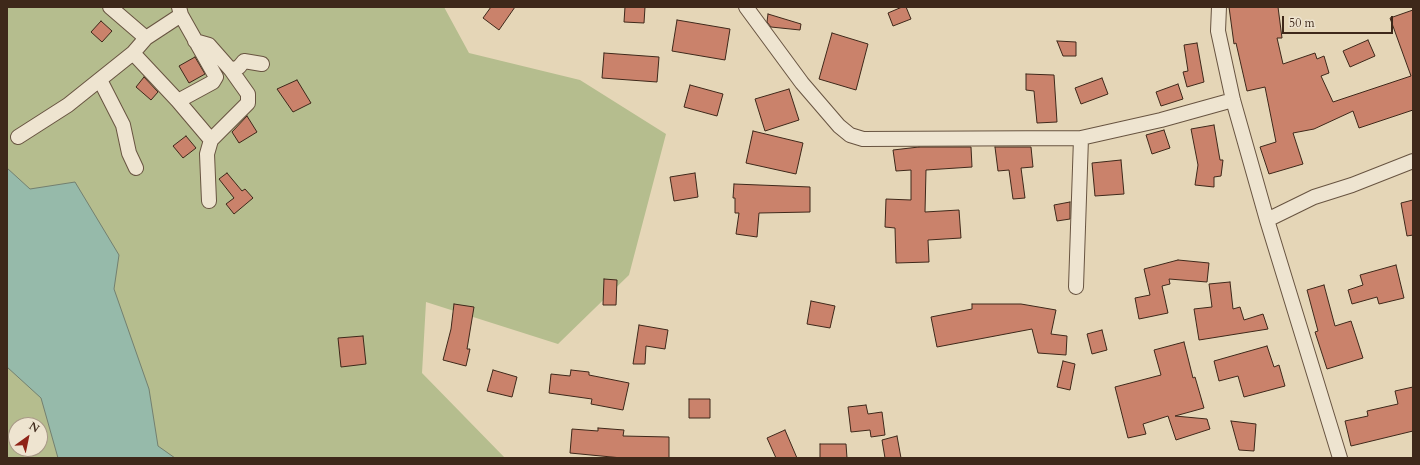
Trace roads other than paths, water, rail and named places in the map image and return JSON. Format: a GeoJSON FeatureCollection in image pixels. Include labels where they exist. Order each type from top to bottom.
{"type":"FeatureCollection","features":[{"type":"Feature","properties":{"kind":"street"},"geometry":{"type":"LineString","coordinates":[[110,7],[146,38]]}},
{"type":"Feature","properties":{"kind":"street"},"geometry":{"type":"LineString","coordinates":[[746,7],[802,83],[850,135],[863,139],[927,140],[978,137],[1081,138],[1161,120],[1233,100]]}},
{"type":"Feature","properties":{"kind":"street"},"geometry":{"type":"LineString","coordinates":[[1219,7],[1218,31],[1233,100],[1267,220],[1340,458]]}},
{"type":"Feature","properties":{"kind":"street"},"geometry":{"type":"LineString","coordinates":[[18,137],[68,105],[133,53],[146,38],[180,11],[216,77],[213,82],[178,101]]}},
{"type":"Feature","properties":{"kind":"street"},"geometry":{"type":"LineString","coordinates":[[195,41],[209,45],[231,70],[248,94],[248,103],[211,140],[207,154],[209,201]]}},
{"type":"Feature","properties":{"kind":"street"},"geometry":{"type":"LineString","coordinates":[[133,53],[178,101],[211,140]]}},
{"type":"Feature","properties":{"kind":"street"},"geometry":{"type":"LineString","coordinates":[[231,70],[239,67],[244,61],[262,64]]}},
{"type":"Feature","properties":{"kind":"street"},"geometry":{"type":"LineString","coordinates":[[100,80],[123,124],[128,153],[136,168]]}},
{"type":"Feature","properties":{"kind":"street"},"geometry":{"type":"LineString","coordinates":[[1076,287],[1081,138]]}},
{"type":"Feature","properties":{"kind":"street"},"geometry":{"type":"LineString","coordinates":[[1267,220],[1314,197],[1352,185],[1413,161]]}}]}
